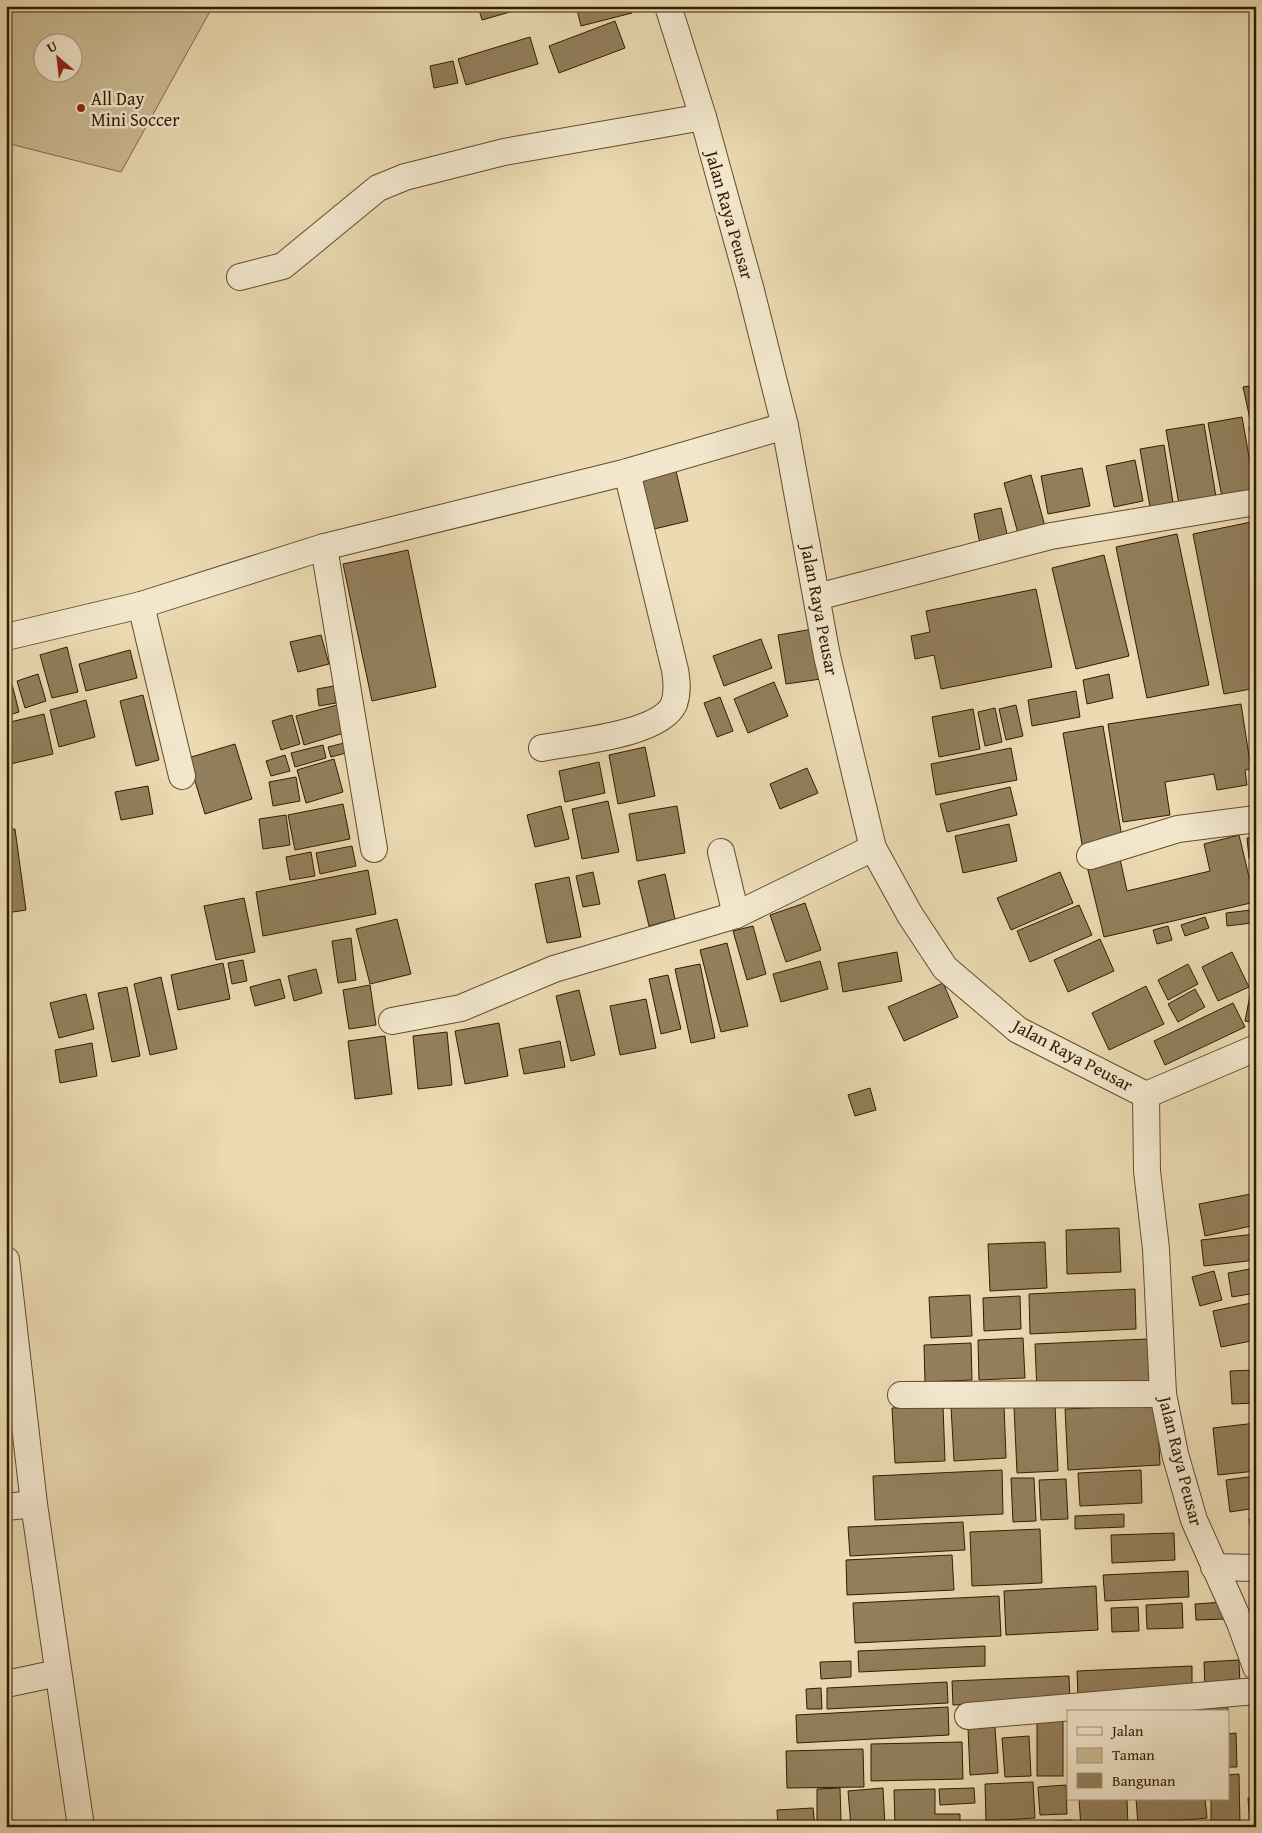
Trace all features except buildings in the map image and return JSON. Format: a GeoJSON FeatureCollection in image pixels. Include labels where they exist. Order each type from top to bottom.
{"type":"FeatureCollection","features":[{"type":"Feature","properties":{"kind":"street","name":"Jalan Raya Peusar"},"geometry":{"type":"LineString","coordinates":[[668,6],[703,117],[785,426],[828,656],[873,848],[910,915],[945,968],[1018,1030],[1146,1094],[1256,1048]]}},
{"type":"Feature","properties":{"kind":"street"},"geometry":{"type":"LineString","coordinates":[[240,277],[283,266],[378,188],[405,177],[495,154],[703,117]]}},
{"type":"Feature","properties":{"kind":"street"},"geometry":{"type":"LineString","coordinates":[[6,637],[141,605],[324,547],[627,472],[785,426]]}},
{"type":"Feature","properties":{"kind":"street"},"geometry":{"type":"LineString","coordinates":[[542,748],[610,737],[642,728],[662,718],[673,706],[678,690],[675,670],[627,472]]}},
{"type":"Feature","properties":{"kind":"street"},"geometry":{"type":"LineString","coordinates":[[817,597],[1051,536],[1256,502]]}},
{"type":"Feature","properties":{"kind":"street"},"geometry":{"type":"LineString","coordinates":[[324,547],[374,849]]}},
{"type":"Feature","properties":{"kind":"street"},"geometry":{"type":"LineString","coordinates":[[141,605],[182,776]]}},
{"type":"Feature","properties":{"kind":"street"},"geometry":{"type":"LineString","coordinates":[[1090,856],[1178,829],[1256,819]]}},
{"type":"Feature","properties":{"kind":"street"},"geometry":{"type":"LineString","coordinates":[[392,1020],[461,1008],[554,970],[736,915],[873,848]]}},
{"type":"Feature","properties":{"kind":"street"},"geometry":{"type":"LineString","coordinates":[[721,852],[736,915]]}},
{"type":"Feature","properties":{"kind":"street","name":"Jalan Raya Peusar"},"geometry":{"type":"LineString","coordinates":[[1146,1094],[1147,1171],[1156,1250],[1163,1394],[1175,1454],[1194,1520],[1240,1623],[1256,1667]]}},
{"type":"Feature","properties":{"kind":"street"},"geometry":{"type":"LineString","coordinates":[[7,1268],[34,1504],[81,1827]]}},
{"type":"Feature","properties":{"kind":"street"},"geometry":{"type":"LineString","coordinates":[[901,1395],[1163,1394]]}},
{"type":"Feature","properties":{"kind":"street"},"geometry":{"type":"LineString","coordinates":[[6,1507],[34,1504]]}},
{"type":"Feature","properties":{"kind":"street"},"geometry":{"type":"LineString","coordinates":[[1214,1567],[1256,1568]]}},
{"type":"Feature","properties":{"kind":"street"},"geometry":{"type":"LineString","coordinates":[[6,1684],[58,1673]]}},
{"type":"Feature","properties":{"kind":"street"},"geometry":{"type":"LineString","coordinates":[[968,1716],[1256,1692]]}},
{"type":"Feature","properties":{"kind":"green space","name":"All Day Mini Soccer"},"geometry":{"type":"Polygon","coordinates":[[[6,6],[213,6],[121,172],[6,143],[6,6]]]}},
{"type":"Feature","properties":{"kind":"place","name":"All Day Mini Soccer"},"geometry":{"type":"Point","coordinates":[81,108]}}]}
